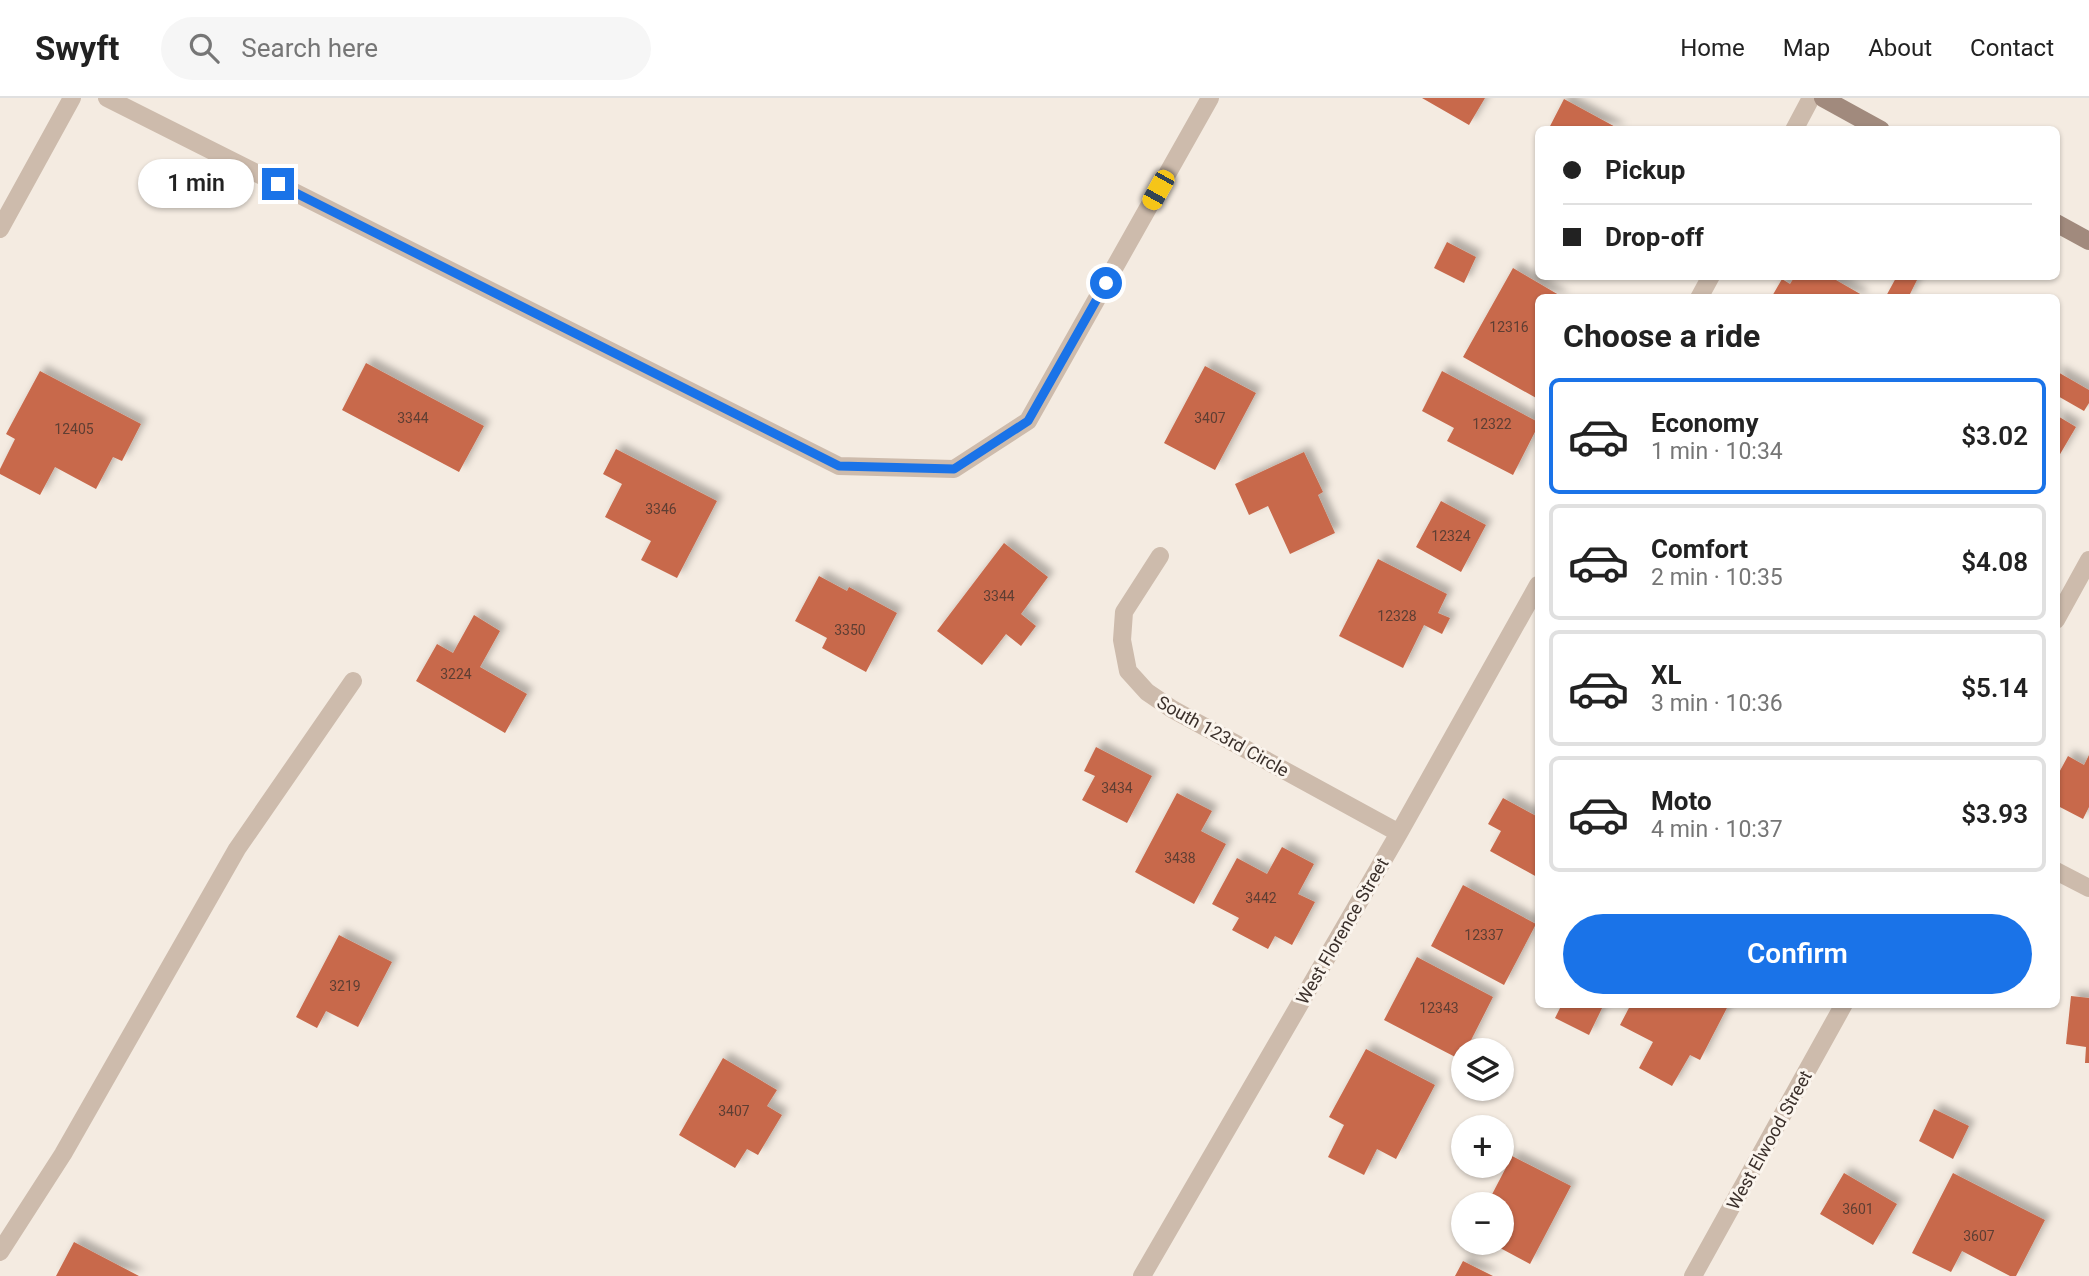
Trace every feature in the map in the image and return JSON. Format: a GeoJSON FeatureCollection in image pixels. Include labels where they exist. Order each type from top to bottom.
{"type":"FeatureCollection","features":[{"type":"Feature","properties":{"kind":"main road"},"geometry":{"type":"LineString","coordinates":[[1823,98],[1874,126]]}},
{"type":"Feature","properties":{"kind":"main road"},"geometry":{"type":"LineString","coordinates":[[2060,225],[2089,241]]}},
{"type":"Feature","properties":{"kind":"street"},"geometry":{"type":"LineString","coordinates":[[0,229],[72,98]]}},
{"type":"Feature","properties":{"kind":"street"},"geometry":{"type":"LineString","coordinates":[[107,98],[839,466],[954,469],[1028,421],[1210,98]]}},
{"type":"Feature","properties":{"kind":"street"},"geometry":{"type":"LineString","coordinates":[[1796,126],[1811,98]]}},
{"type":"Feature","properties":{"kind":"street","name":"South 123rd Circle"},"geometry":{"type":"LineString","coordinates":[[1160,556],[1124,612],[1122,640],[1128,671],[1147,692],[1172,709],[1399,833]]}},
{"type":"Feature","properties":{"kind":"street"},"geometry":{"type":"LineString","coordinates":[[2060,613],[2089,560]]}},
{"type":"Feature","properties":{"kind":"street","name":"West Florence Street"},"geometry":{"type":"LineString","coordinates":[[1142,1276],[1399,833],[1535,590]]}},
{"type":"Feature","properties":{"kind":"street"},"geometry":{"type":"LineString","coordinates":[[0,1252],[63,1154],[237,849],[353,681]]}},
{"type":"Feature","properties":{"kind":"street"},"geometry":{"type":"LineString","coordinates":[[2060,873],[2089,888]]}},
{"type":"Feature","properties":{"kind":"street","name":"West Elwood Street"},"geometry":{"type":"LineString","coordinates":[[1699,1274],[1842,1008]]}},
{"type":"Feature","properties":{"kind":"building"},"geometry":{"type":"Polygon","coordinates":[[[1422,98],[1485,98],[1469,125],[1422,98]]]}},
{"type":"Feature","properties":{"kind":"building"},"geometry":{"type":"Polygon","coordinates":[[[1564,99],[1614,126],[1550,126],[1564,99]]]}},
{"type":"Feature","properties":{"kind":"building"},"geometry":{"type":"Polygon","coordinates":[[[1447,242],[1476,257],[1464,283],[1434,268],[1447,242]]]}},
{"type":"Feature","properties":{"kind":"building"},"geometry":{"type":"Polygon","coordinates":[[[1513,268],[1557,294],[1535,294],[1535,397],[1463,357],[1513,268]]]}},
{"type":"Feature","properties":{"kind":"building"},"geometry":{"type":"Polygon","coordinates":[[[1781,280],[1790,284],[1792,280],[1836,280],[1860,294],[1773,294],[1781,280]]]}},
{"type":"Feature","properties":{"kind":"building"},"geometry":{"type":"Polygon","coordinates":[[[1895,280],[1917,280],[1910,294],[1887,294],[1895,280]]]}},
{"type":"Feature","properties":{"kind":"building"},"geometry":{"type":"Polygon","coordinates":[[[366,363],[484,426],[459,472],[342,410],[366,363]]]}},
{"type":"Feature","properties":{"kind":"building"},"geometry":{"type":"Polygon","coordinates":[[[1205,366],[1256,393],[1215,470],[1164,443],[1205,366]]]}},
{"type":"Feature","properties":{"kind":"building"},"geometry":{"type":"Polygon","coordinates":[[[40,371],[141,424],[122,461],[113,457],[96,489],[55,467],[40,495],[0,474],[15,439],[6,434],[40,371]]]}},
{"type":"Feature","properties":{"kind":"building"},"geometry":{"type":"Polygon","coordinates":[[[1442,371],[1535,420],[1535,432],[1513,475],[1447,441],[1454,428],[1422,411],[1442,371]]]}},
{"type":"Feature","properties":{"kind":"building"},"geometry":{"type":"Polygon","coordinates":[[[2060,373],[2089,390],[2089,403],[2084,411],[2060,397],[2060,373]]]}},
{"type":"Feature","properties":{"kind":"building"},"geometry":{"type":"Polygon","coordinates":[[[2060,417],[2076,427],[2060,454],[2060,417]]]}},
{"type":"Feature","properties":{"kind":"building"},"geometry":{"type":"Polygon","coordinates":[[[616,449],[717,501],[677,578],[641,560],[651,541],[605,517],[622,484],[603,474],[616,449]]]}},
{"type":"Feature","properties":{"kind":"building"},"geometry":{"type":"Polygon","coordinates":[[[1304,452],[1323,492],[1318,495],[1335,533],[1290,554],[1268,506],[1249,515],[1235,484],[1304,452]]]}},
{"type":"Feature","properties":{"kind":"building"},"geometry":{"type":"Polygon","coordinates":[[[1441,501],[1486,525],[1461,572],[1416,547],[1441,501]]]}},
{"type":"Feature","properties":{"kind":"building"},"geometry":{"type":"Polygon","coordinates":[[[1004,543],[1048,577],[1021,614],[1036,626],[1021,646],[1006,634],[982,665],[937,631],[1004,543]]]}},
{"type":"Feature","properties":{"kind":"building"},"geometry":{"type":"Polygon","coordinates":[[[1378,559],[1447,594],[1438,613],[1450,618],[1442,634],[1424,625],[1403,668],[1339,636],[1378,559]]]}},
{"type":"Feature","properties":{"kind":"building"},"geometry":{"type":"Polygon","coordinates":[[[819,576],[847,591],[849,587],[897,613],[866,672],[822,648],[827,638],[795,621],[819,576]]]}},
{"type":"Feature","properties":{"kind":"building"},"geometry":{"type":"Polygon","coordinates":[[[474,615],[500,631],[480,667],[527,694],[505,733],[416,681],[437,644],[453,653],[474,615]]]}},
{"type":"Feature","properties":{"kind":"building"},"geometry":{"type":"Polygon","coordinates":[[[1096,747],[1152,776],[1127,823],[1082,800],[1095,776],[1084,771],[1096,747]]]}},
{"type":"Feature","properties":{"kind":"building"},"geometry":{"type":"Polygon","coordinates":[[[2089,755],[2089,807],[2083,819],[2060,807],[2060,771],[2068,756],[2084,765],[2089,755]]]}},
{"type":"Feature","properties":{"kind":"building"},"geometry":{"type":"Polygon","coordinates":[[[1177,793],[1212,811],[1201,831],[1226,844],[1194,904],[1135,872],[1177,793]]]}},
{"type":"Feature","properties":{"kind":"building"},"geometry":{"type":"Polygon","coordinates":[[[1503,798],[1535,815],[1535,876],[1490,851],[1501,831],[1488,824],[1503,798]]]}},
{"type":"Feature","properties":{"kind":"building"},"geometry":{"type":"Polygon","coordinates":[[[1282,847],[1314,864],[1298,894],[1315,902],[1292,945],[1275,936],[1268,949],[1232,930],[1239,918],[1212,904],[1237,858],[1267,874],[1282,847]]]}},
{"type":"Feature","properties":{"kind":"building"},"geometry":{"type":"Polygon","coordinates":[[[1463,885],[1535,923],[1504,985],[1431,946],[1463,885]]]}},
{"type":"Feature","properties":{"kind":"building"},"geometry":{"type":"Polygon","coordinates":[[[339,935],[392,962],[358,1027],[326,1011],[317,1028],[296,1017],[339,935]]]}},
{"type":"Feature","properties":{"kind":"building"},"geometry":{"type":"Polygon","coordinates":[[[1417,957],[1493,997],[1472,1038],[1451,1038],[1451,1055],[1384,1020],[1417,957]]]}},
{"type":"Feature","properties":{"kind":"building"},"geometry":{"type":"Polygon","coordinates":[[[2071,996],[2089,998],[2089,1063],[2085,1063],[2086,1047],[2066,1044],[2071,996]]]}},
{"type":"Feature","properties":{"kind":"building"},"geometry":{"type":"Polygon","coordinates":[[[1560,1008],[1602,1008],[1589,1035],[1555,1018],[1560,1008]]]}},
{"type":"Feature","properties":{"kind":"building"},"geometry":{"type":"Polygon","coordinates":[[[1629,1008],[1727,1008],[1700,1060],[1690,1055],[1672,1086],[1639,1068],[1653,1042],[1620,1025],[1629,1008]]]}},
{"type":"Feature","properties":{"kind":"building"},"geometry":{"type":"Polygon","coordinates":[[[1366,1049],[1435,1085],[1396,1159],[1377,1149],[1364,1175],[1328,1157],[1344,1125],[1329,1117],[1366,1049]]]}},
{"type":"Feature","properties":{"kind":"building"},"geometry":{"type":"Polygon","coordinates":[[[723,1058],[777,1090],[767,1106],[782,1115],[758,1155],[747,1149],[735,1168],[679,1135],[723,1058]]]}},
{"type":"Feature","properties":{"kind":"building"},"geometry":{"type":"Polygon","coordinates":[[[1934,1109],[1969,1126],[1953,1159],[1919,1141],[1934,1109]]]}},
{"type":"Feature","properties":{"kind":"building"},"geometry":{"type":"Polygon","coordinates":[[[1514,1157],[1571,1186],[1530,1264],[1513,1255],[1514,1192],[1493,1192],[1501,1178],[1514,1178],[1514,1157]]]}},
{"type":"Feature","properties":{"kind":"building"},"geometry":{"type":"Polygon","coordinates":[[[1844,1173],[1897,1204],[1873,1245],[1820,1214],[1844,1173]]]}},
{"type":"Feature","properties":{"kind":"building"},"geometry":{"type":"Polygon","coordinates":[[[1953,1173],[2045,1220],[2016,1276],[2010,1276],[1962,1251],[1951,1272],[1912,1253],[1953,1173]]]}},
{"type":"Feature","properties":{"kind":"building"},"geometry":{"type":"Polygon","coordinates":[[[74,1242],[139,1276],[56,1276],[74,1242]]]}},
{"type":"Feature","properties":{"kind":"building"},"geometry":{"type":"Polygon","coordinates":[[[1463,1261],[1493,1276],[1455,1276],[1463,1261]]]}},
{"type":"Feature","properties":{"kind":"route"},"geometry":{"type":"LineString","coordinates":[[278,184],[839,466],[954,469],[1028,421],[1106,283]]}}]}
